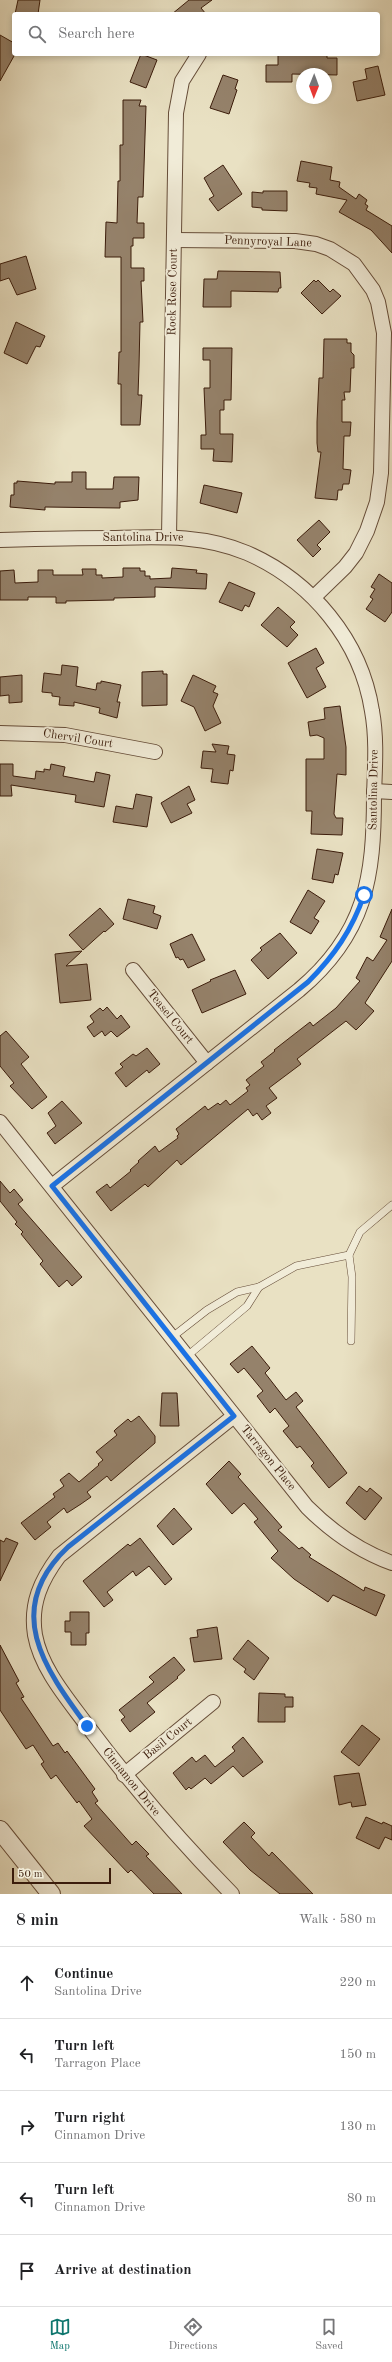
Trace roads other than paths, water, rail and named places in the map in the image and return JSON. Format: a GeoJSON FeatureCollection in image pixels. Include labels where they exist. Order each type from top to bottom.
{"type":"FeatureCollection","features":[{"type":"Feature","properties":{"kind":"street","name":"Rock Rose Court"},"geometry":{"type":"LineString","coordinates":[[169,536],[176,106],[182,81],[198,56]]}},
{"type":"Feature","properties":{"kind":"street","name":"Pennyroyal Lane"},"geometry":{"type":"LineString","coordinates":[[174,240],[295,241],[316,244],[330,249],[354,264],[373,290],[378,302],[384,333],[380,473],[377,502],[368,531],[356,553],[345,567],[314,597]]}},
{"type":"Feature","properties":{"kind":"street","name":"Santolina Drive"},"geometry":{"type":"LineString","coordinates":[[0,540],[169,536],[218,543],[247,553],[285,574],[314,597],[349,644],[366,684],[374,725],[374,847],[370,871],[360,906],[344,940],[330,960],[308,982],[52,1186]]}},
{"type":"Feature","properties":{"kind":"street","name":"Chervil Court"},"geometry":{"type":"LineString","coordinates":[[0,732],[65,736],[155,752]]}},
{"type":"Feature","properties":{"kind":"street"},"geometry":{"type":"LineString","coordinates":[[374,792],[392,792]]}},
{"type":"Feature","properties":{"kind":"street","name":"Teasel Court"},"geometry":{"type":"LineString","coordinates":[[133,970],[207,1063]]}},
{"type":"Feature","properties":{"kind":"street","name":"Tarragon Place"},"geometry":{"type":"LineString","coordinates":[[0,1122],[186,1357],[312,1512],[344,1539],[364,1552],[392,1563]]}},
{"type":"Feature","properties":{"kind":"street","name":"Cinnamon Drive"},"geometry":{"type":"LineString","coordinates":[[232,1894],[184,1845],[124,1775],[73,1706],[43,1659],[34,1628],[35,1608],[39,1590],[44,1577],[59,1556],[234,1416]]}},
{"type":"Feature","properties":{"kind":"street","name":"Basil Court"},"geometry":{"type":"LineString","coordinates":[[124,1775],[213,1702]]}},
{"type":"Feature","properties":{"kind":"street"},"geometry":{"type":"LineString","coordinates":[[0,1830],[52,1894]]}},
{"type":"Feature","properties":{"kind":"lane"},"geometry":{"type":"LineString","coordinates":[[351,1341],[352,1277],[349,1255],[360,1232],[392,1206]]}},
{"type":"Feature","properties":{"kind":"lane"},"geometry":{"type":"LineString","coordinates":[[171,1338],[207,1310],[237,1292],[259,1287],[296,1266],[349,1255]]}},
{"type":"Feature","properties":{"kind":"lane"},"geometry":{"type":"LineString","coordinates":[[186,1357],[247,1306],[259,1287]]}}]}
